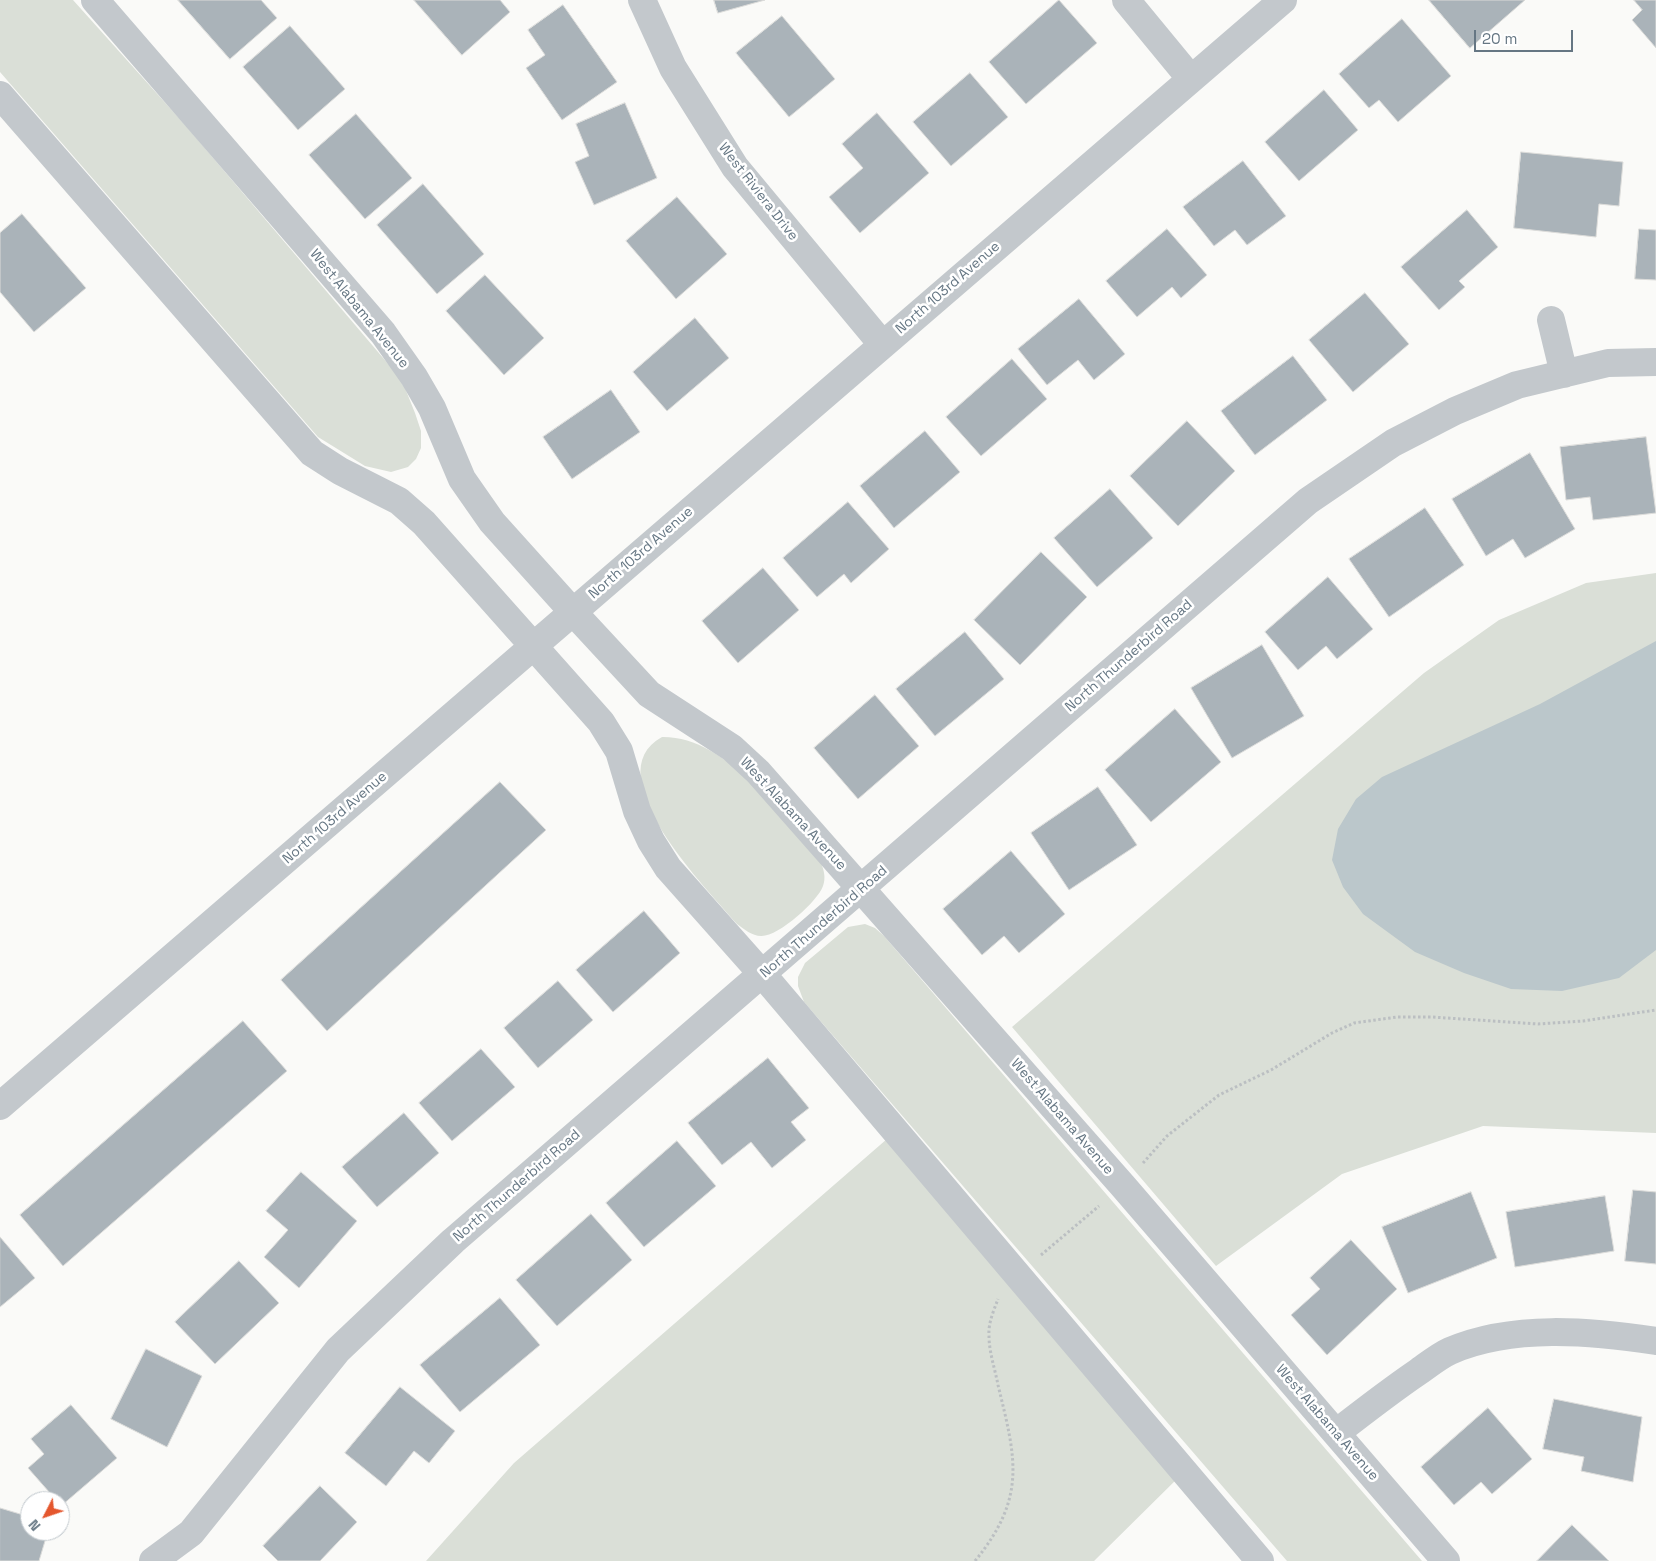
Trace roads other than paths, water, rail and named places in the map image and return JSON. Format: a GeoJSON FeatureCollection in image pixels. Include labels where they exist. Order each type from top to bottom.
{"type":"FeatureCollection","features":[{"type":"Feature","properties":{"kind":"street","name":"West Alabama Avenue"},"geometry":{"type":"LineString","coordinates":[[95,0],[383,334],[414,377],[432,408],[453,462],[474,499],[573,612],[649,694],[732,748],[758,772],[1123,1186],[1446,1561]]}},
{"type":"Feature","properties":{"kind":"street","name":"West Riviera Drive"},"geometry":{"type":"LineString","coordinates":[[642,0],[673,68],[735,167],[882,344]]}},
{"type":"Feature","properties":{"kind":"street"},"geometry":{"type":"LineString","coordinates":[[1126,0],[1191,79]]}},
{"type":"Feature","properties":{"kind":"street","name":"North 103rd Avenue"},"geometry":{"type":"LineString","coordinates":[[0,1106],[1283,0]]}},
{"type":"Feature","properties":{"kind":"street"},"geometry":{"type":"LineString","coordinates":[[0,94],[312,454],[340,471],[399,501],[446,546],[532,646],[601,722],[619,750],[637,811],[651,841],[668,868],[763,975],[1260,1561]]}},
{"type":"Feature","properties":{"kind":"street"},"geometry":{"type":"LineString","coordinates":[[1551,320],[1564,374]]}},
{"type":"Feature","properties":{"kind":"street","name":"North Thunderbird Road"},"geometry":{"type":"LineString","coordinates":[[153,1561],[191,1533],[338,1350],[453,1241],[763,975],[1308,501],[1393,443],[1455,411],[1517,385],[1608,363],[1656,362]]}},
{"type":"Feature","properties":{"kind":"street"},"geometry":{"type":"LineString","coordinates":[[1336,1433],[1391,1390],[1429,1364],[1449,1352],[1471,1344],[1517,1334],[1568,1332],[1616,1335],[1656,1341]]}}]}
